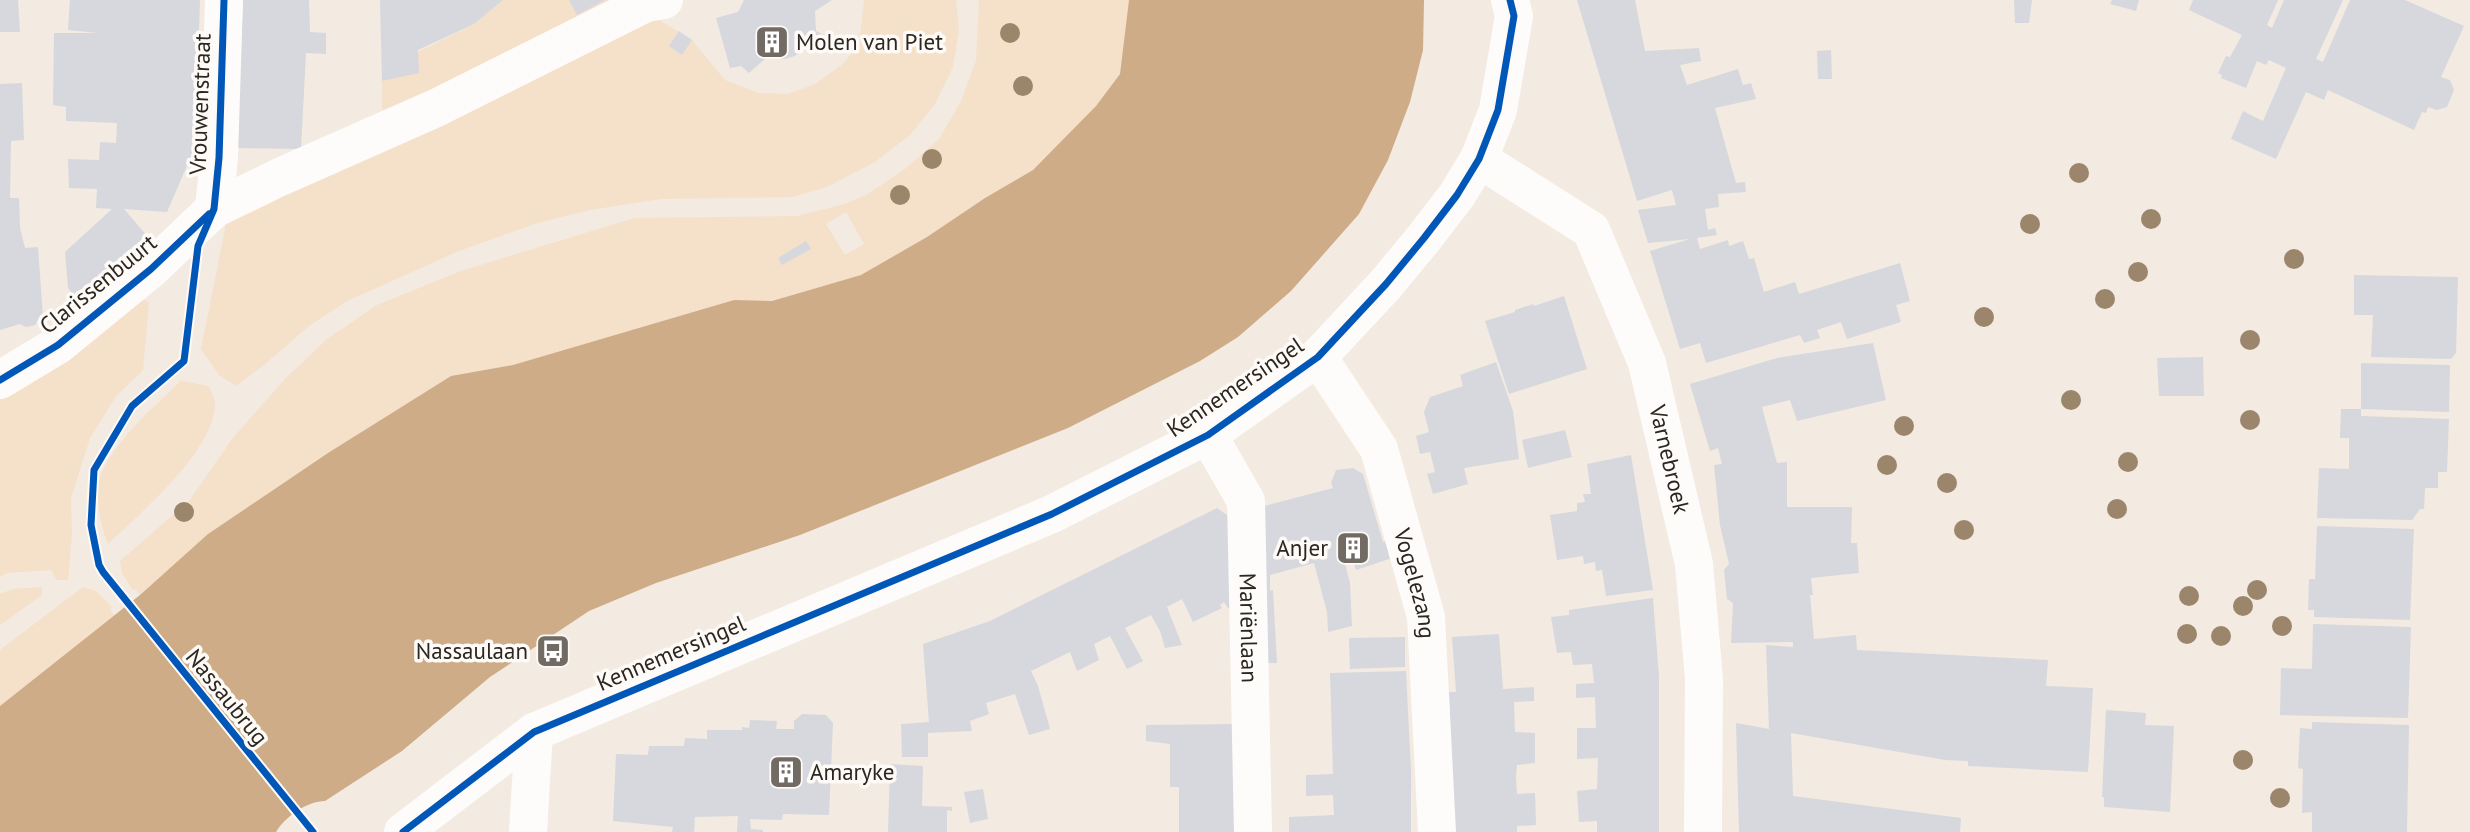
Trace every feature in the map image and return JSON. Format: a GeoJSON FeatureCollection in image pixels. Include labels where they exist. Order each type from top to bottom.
{"type":"FeatureCollection","features":[{"type":"Feature","properties":{"kind":"street","name":"Vrouwenstraat"},"geometry":{"type":"LineString","coordinates":[[214,209],[219,158],[224,0]]}},
{"type":"Feature","properties":{"kind":"street","name":"Clarissenbuurt"},"geometry":{"type":"LineString","coordinates":[[0,380],[58,345],[151,269],[214,209],[436,108],[646,3],[664,0]]}},
{"type":"Feature","properties":{"kind":"street","name":"Kennemersingel"},"geometry":{"type":"LineString","coordinates":[[403,832],[534,732],[1052,514],[1208,435],[1318,357],[1386,285],[1457,195],[1479,159],[1498,110],[1512,8]]}},
{"type":"Feature","properties":{"kind":"street","name":"Varnebroek"},"geometry":{"type":"LineString","coordinates":[[1479,159],[1591,230],[1647,363],[1694,564],[1704,679],[1703,832]]}},
{"type":"Feature","properties":{"kind":"street","name":"Vogelezang"},"geometry":{"type":"LineString","coordinates":[[1318,357],[1379,449],[1426,617],[1437,832]]}},
{"type":"Feature","properties":{"kind":"street","name":"Mariënlaan"},"geometry":{"type":"LineString","coordinates":[[1208,435],[1246,501],[1253,832]]}},
{"type":"Feature","properties":{"kind":"street"},"geometry":{"type":"LineString","coordinates":[[528,832],[534,732]]}},
{"type":"Feature","properties":{"kind":"shaded area"},"geometry":{"type":"Polygon","coordinates":[[[503,0],[624,0],[583,26],[382,111],[382,81],[418,73],[418,52],[474,24],[503,0]]]}},
{"type":"Feature","properties":{"kind":"shaded area"},"geometry":{"type":"Polygon","coordinates":[[[864,0],[956,0],[959,29],[953,67],[935,104],[910,135],[875,162],[827,187],[792,197],[661,199],[590,210],[537,223],[459,251],[347,301],[309,326],[236,386],[219,375],[201,349],[227,219],[651,15],[692,40],[725,80],[759,93],[788,94],[815,84],[844,63],[859,44],[864,0]]]}},
{"type":"Feature","properties":{"kind":"shaded area"},"geometry":{"type":"Polygon","coordinates":[[[979,0],[1129,0],[1120,74],[1096,106],[1033,170],[861,275],[772,301],[734,300],[513,365],[451,376],[328,453],[208,534],[140,595],[136,589],[133,590],[122,573],[120,561],[189,501],[232,439],[285,379],[327,339],[377,305],[461,271],[634,218],[797,216],[845,204],[868,194],[905,169],[939,139],[961,101],[976,61],[979,0]],[[846,212],[826,224],[845,255],[864,244],[846,212]]]}},
{"type":"Feature","properties":{"kind":"shaded area"},"geometry":{"type":"Polygon","coordinates":[[[1129,0],[1424,0],[1423,50],[1410,102],[1388,160],[1359,214],[1291,291],[1238,337],[1200,361],[1068,428],[800,535],[656,583],[589,611],[490,677],[402,751],[325,801],[297,811],[276,832],[0,832],[0,706],[140,595],[208,534],[328,453],[451,376],[513,365],[734,300],[772,301],[861,275],[927,237],[1033,170],[1096,106],[1120,74],[1129,0]]]}},
{"type":"Feature","properties":{"kind":"shaded area"},"geometry":{"type":"Polygon","coordinates":[[[141,299],[149,302],[143,370],[116,396],[90,438],[71,498],[72,534],[68,580],[57,580],[51,570],[7,573],[0,577],[0,395],[141,299]]]}},
{"type":"Feature","properties":{"kind":"shaded area"},"geometry":{"type":"Polygon","coordinates":[[[181,381],[209,386],[215,405],[210,425],[188,463],[108,544],[99,507],[98,487],[103,470],[128,434],[181,381]]]}},
{"type":"Feature","properties":{"kind":"shaded area"},"geometry":{"type":"Polygon","coordinates":[[[42,587],[42,595],[0,625],[0,594],[13,589],[42,587]]]}},
{"type":"Feature","properties":{"kind":"shaded area"},"geometry":{"type":"Polygon","coordinates":[[[83,587],[96,591],[112,607],[110,610],[114,615],[0,706],[0,650],[83,587]]]}},
{"type":"Feature","properties":{"kind":"building"},"geometry":{"type":"Polygon","coordinates":[[[0,0],[18,0],[20,32],[0,32],[0,0]]]}},
{"type":"Feature","properties":{"kind":"building"},"geometry":{"type":"Polygon","coordinates":[[[70,0],[200,0],[195,147],[167,212],[124,209],[148,237],[77,299],[68,288],[65,252],[112,209],[96,208],[97,189],[69,188],[68,159],[99,160],[100,142],[116,143],[117,123],[66,121],[66,107],[53,105],[54,33],[98,33],[68,30],[70,0]]]}},
{"type":"Feature","properties":{"kind":"building"},"geometry":{"type":"Polygon","coordinates":[[[243,0],[309,0],[310,32],[326,33],[326,54],[306,53],[301,149],[237,148],[243,0]]]}},
{"type":"Feature","properties":{"kind":"building"},"geometry":{"type":"Polygon","coordinates":[[[380,0],[503,0],[474,24],[418,50],[419,73],[382,81],[380,0]]]}},
{"type":"Feature","properties":{"kind":"building"},"geometry":{"type":"Polygon","coordinates":[[[569,0],[605,0],[577,15],[569,0]]]}},
{"type":"Feature","properties":{"kind":"building","name":"Molen van Piet"},"geometry":{"type":"Polygon","coordinates":[[[744,0],[832,0],[815,11],[816,31],[826,36],[815,53],[805,48],[795,56],[785,59],[767,57],[749,73],[741,66],[730,68],[716,18],[738,12],[744,0]]]}},
{"type":"Feature","properties":{"kind":"building"},"geometry":{"type":"Polygon","coordinates":[[[1577,0],[1635,0],[1645,51],[1699,48],[1701,61],[1680,65],[1687,85],[1738,69],[1743,85],[1751,83],[1756,99],[1715,108],[1736,183],[1745,182],[1746,192],[1718,194],[1719,207],[1705,209],[1708,230],[1715,228],[1717,235],[1697,238],[1700,249],[1728,240],[1729,246],[1743,241],[1749,259],[1754,258],[1764,292],[1795,282],[1799,294],[1900,263],[1910,301],[1896,305],[1901,322],[1847,339],[1841,322],[1817,330],[1820,338],[1804,343],[1800,335],[1706,363],[1700,343],[1680,349],[1650,251],[1690,239],[1648,243],[1638,210],[1676,205],[1672,190],[1637,201],[1577,0]]]}},
{"type":"Feature","properties":{"kind":"building"},"geometry":{"type":"Polygon","coordinates":[[[2014,0],[2032,0],[2029,23],[2015,23],[2014,0]]]}},
{"type":"Feature","properties":{"kind":"building"},"geometry":{"type":"Polygon","coordinates":[[[2112,0],[2139,0],[2136,11],[2110,4],[2112,0]]]}},
{"type":"Feature","properties":{"kind":"building"},"geometry":{"type":"Polygon","coordinates":[[[2193,0],[2278,0],[2267,25],[2272,28],[2284,0],[2343,0],[2316,59],[2323,62],[2350,0],[2405,0],[2464,26],[2441,77],[2450,80],[2454,90],[2447,107],[2437,110],[2428,107],[2426,113],[2422,112],[2414,130],[2328,90],[2324,100],[2306,92],[2276,159],[2231,139],[2243,111],[2263,121],[2286,68],[2269,60],[2266,65],[2257,61],[2246,88],[2221,78],[2222,75],[2218,73],[2226,56],[2230,57],[2242,35],[2189,10],[2193,0]]]}},
{"type":"Feature","properties":{"kind":"building"},"geometry":{"type":"Polygon","coordinates":[[[679,31],[692,40],[682,55],[669,46],[679,31]]]}},
{"type":"Feature","properties":{"kind":"building"},"geometry":{"type":"Polygon","coordinates":[[[1831,50],[1832,79],[1818,79],[1817,51],[1831,50]]]}},
{"type":"Feature","properties":{"kind":"building"},"geometry":{"type":"Polygon","coordinates":[[[22,83],[24,140],[11,141],[10,198],[19,198],[20,228],[25,248],[38,247],[43,317],[39,318],[35,325],[26,327],[20,324],[0,330],[0,84],[22,83]]]}},
{"type":"Feature","properties":{"kind":"building"},"geometry":{"type":"Polygon","coordinates":[[[806,241],[811,249],[782,265],[778,258],[806,241]]]}},
{"type":"Feature","properties":{"kind":"building"},"geometry":{"type":"Polygon","coordinates":[[[2354,275],[2458,277],[2456,353],[2451,359],[2371,357],[2373,315],[2354,315],[2354,275]]]}},
{"type":"Feature","properties":{"kind":"building"},"geometry":{"type":"Polygon","coordinates":[[[1564,296],[1587,369],[1509,394],[1485,321],[1564,296]]]}},
{"type":"Feature","properties":{"kind":"building"},"geometry":{"type":"Polygon","coordinates":[[[1873,343],[1886,400],[1797,421],[1790,400],[1762,407],[1777,463],[1787,462],[1787,507],[1852,507],[1851,543],[1857,543],[1859,573],[1811,578],[1814,639],[1856,635],[1857,650],[2048,660],[2046,686],[2093,688],[2088,772],[1968,766],[1968,761],[1945,760],[1791,733],[1793,796],[1961,818],[1960,832],[1739,832],[1736,723],[1769,729],[1766,645],[1793,647],[1793,642],[1731,643],[1733,603],[1727,599],[1724,570],[1729,564],[1720,525],[1714,465],[1722,464],[1718,448],[1710,451],[1690,384],[1777,358],[1873,343]]]}},
{"type":"Feature","properties":{"kind":"building"},"geometry":{"type":"Polygon","coordinates":[[[2203,357],[2204,396],[2159,396],[2157,358],[2203,357]]]}},
{"type":"Feature","properties":{"kind":"building"},"geometry":{"type":"Polygon","coordinates":[[[1496,362],[1513,411],[1519,459],[1464,468],[1468,484],[1433,494],[1427,474],[1435,472],[1430,452],[1420,454],[1416,436],[1429,432],[1424,412],[1430,397],[1463,386],[1460,375],[1496,362]]]}},
{"type":"Feature","properties":{"kind":"building"},"geometry":{"type":"Polygon","coordinates":[[[2361,363],[2450,365],[2449,412],[2361,409],[2361,363]]]}},
{"type":"Feature","properties":{"kind":"building"},"geometry":{"type":"Polygon","coordinates":[[[2341,409],[2361,409],[2361,416],[2449,419],[2447,472],[2438,472],[2438,488],[2425,488],[2424,509],[2420,509],[2412,520],[2317,518],[2319,468],[2349,469],[2349,438],[2340,438],[2341,409]]]}},
{"type":"Feature","properties":{"kind":"building"},"geometry":{"type":"Polygon","coordinates":[[[1565,430],[1572,457],[1528,468],[1522,440],[1565,430]]]}},
{"type":"Feature","properties":{"kind":"building"},"geometry":{"type":"Polygon","coordinates":[[[1631,455],[1653,590],[1606,596],[1602,570],[1596,571],[1595,562],[1584,564],[1583,556],[1557,560],[1550,515],[1577,511],[1577,503],[1585,502],[1583,494],[1591,494],[1587,464],[1631,455]]]}},
{"type":"Feature","properties":{"kind":"building"},"geometry":{"type":"Polygon","coordinates":[[[1353,468],[1363,474],[1383,542],[1394,539],[1398,556],[1356,570],[1351,554],[1339,557],[1340,561],[1344,560],[1350,583],[1352,626],[1328,632],[1327,612],[1314,563],[1270,575],[1277,663],[1253,663],[1253,509],[1333,488],[1331,483],[1336,470],[1353,468]]]}},
{"type":"Feature","properties":{"kind":"building"},"geometry":{"type":"Polygon","coordinates":[[[1217,508],[1237,522],[1237,609],[1228,608],[1224,602],[1220,605],[1222,608],[1193,622],[1182,599],[1167,607],[1182,645],[1165,648],[1151,615],[1125,628],[1143,661],[1127,669],[1110,636],[1094,644],[1099,660],[1077,671],[1070,652],[1031,671],[1050,729],[1029,735],[1015,694],[986,703],[989,714],[970,721],[972,731],[928,733],[928,757],[902,757],[901,724],[929,722],[923,644],[990,621],[1217,508]]]}},
{"type":"Feature","properties":{"kind":"building"},"geometry":{"type":"Polygon","coordinates":[[[2317,526],[2414,529],[2410,620],[2314,617],[2314,610],[2308,610],[2309,579],[2315,579],[2317,526]]]}},
{"type":"Feature","properties":{"kind":"building"},"geometry":{"type":"Polygon","coordinates":[[[1653,598],[1659,677],[1659,832],[1597,832],[1597,821],[1579,822],[1577,791],[1597,789],[1598,758],[1577,759],[1577,728],[1596,728],[1595,697],[1576,698],[1576,684],[1594,683],[1592,664],[1573,665],[1571,652],[1557,653],[1551,617],[1569,615],[1569,610],[1653,598]]]}},
{"type":"Feature","properties":{"kind":"building"},"geometry":{"type":"Polygon","coordinates":[[[2313,624],[2411,627],[2408,718],[2280,715],[2281,668],[2312,669],[2313,624]]]}},
{"type":"Feature","properties":{"kind":"building"},"geometry":{"type":"Polygon","coordinates":[[[1499,634],[1503,689],[1534,687],[1534,701],[1514,702],[1515,732],[1535,733],[1535,763],[1517,765],[1516,777],[1517,794],[1535,793],[1536,825],[1517,826],[1517,832],[1454,832],[1449,692],[1456,692],[1452,637],[1499,634]]]}},
{"type":"Feature","properties":{"kind":"building"},"geometry":{"type":"Polygon","coordinates":[[[1405,637],[1405,667],[1350,669],[1349,638],[1405,637]]]}},
{"type":"Feature","properties":{"kind":"building"},"geometry":{"type":"Polygon","coordinates":[[[1406,671],[1411,832],[1289,832],[1289,817],[1334,815],[1333,795],[1306,796],[1306,775],[1333,774],[1330,673],[1406,671]]]}},
{"type":"Feature","properties":{"kind":"building"},"geometry":{"type":"Polygon","coordinates":[[[2106,710],[2146,713],[2145,725],[2174,726],[2170,812],[2104,807],[2102,797],[2106,710]]]}},
{"type":"Feature","properties":{"kind":"building"},"geometry":{"type":"Polygon","coordinates":[[[802,714],[826,715],[833,723],[829,815],[783,814],[782,820],[750,819],[751,829],[763,832],[737,832],[738,816],[695,817],[694,832],[672,832],[673,827],[613,821],[616,754],[648,755],[649,746],[684,746],[685,738],[707,739],[707,730],[749,728],[750,720],[777,721],[776,729],[794,729],[794,721],[802,714]]]}},
{"type":"Feature","properties":{"kind":"building"},"geometry":{"type":"Polygon","coordinates":[[[2312,722],[2409,725],[2407,832],[2312,832],[2312,812],[2302,813],[2303,769],[2298,768],[2300,728],[2312,729],[2312,722]]]}},
{"type":"Feature","properties":{"kind":"building"},"geometry":{"type":"Polygon","coordinates":[[[1236,724],[1237,832],[1179,832],[1179,787],[1170,787],[1170,744],[1146,741],[1146,725],[1236,724]]]}},
{"type":"Feature","properties":{"kind":"building"},"geometry":{"type":"Polygon","coordinates":[[[890,764],[923,766],[922,806],[952,807],[952,811],[947,810],[947,832],[888,832],[890,764]]]}},
{"type":"Feature","properties":{"kind":"building"},"geometry":{"type":"Polygon","coordinates":[[[983,789],[988,819],[970,823],[964,792],[983,789]]]}},
{"type":"Feature","properties":{"kind":"cycle path","name":"Nassaubrug"},"geometry":{"type":"LineString","coordinates":[[224,0],[219,158],[214,209],[198,246],[184,361],[132,406],[94,470],[91,525],[99,565],[103,572],[313,832]]}},
{"type":"Feature","properties":{"kind":"cycle path"},"geometry":{"type":"LineString","coordinates":[[403,832],[534,732],[1052,514],[1208,435],[1318,357],[1386,284],[1424,238],[1457,195],[1479,159],[1498,110],[1514,16],[1510,0]]}},
{"type":"Feature","properties":{"kind":"cycle path"},"geometry":{"type":"LineString","coordinates":[[0,380],[58,345],[151,269],[209,214]]}},
{"type":"Feature","properties":{"kind":"place","name":"Molen van Piet"},"geometry":{"type":"Point","coordinates":[772,42]}},
{"type":"Feature","properties":{"kind":"place","name":"Anjer"},"geometry":{"type":"Point","coordinates":[1353,548]}},
{"type":"Feature","properties":{"kind":"place","name":"Nassaulaan"},"geometry":{"type":"Point","coordinates":[553,651]}},
{"type":"Feature","properties":{"kind":"place","name":"Amaryke"},"geometry":{"type":"Point","coordinates":[786,772]}}]}
